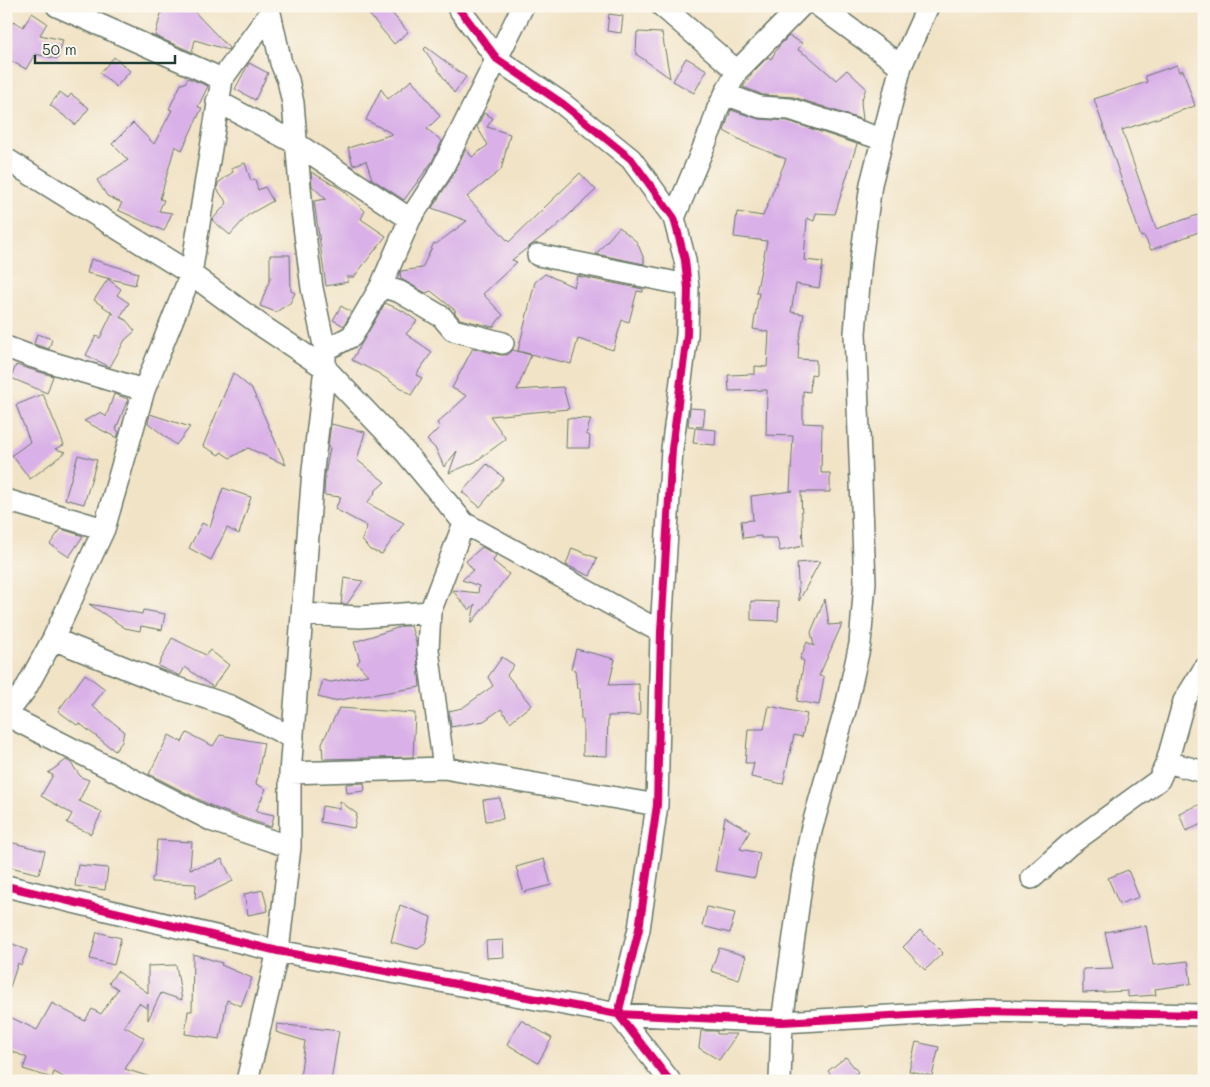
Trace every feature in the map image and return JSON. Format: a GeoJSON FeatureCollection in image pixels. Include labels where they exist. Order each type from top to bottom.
{"type":"FeatureCollection","features":[{"type":"Feature","properties":{"kind":"street"},"geometry":{"type":"LineString","coordinates":[[58,6],[222,79]]}},
{"type":"Feature","properties":{"kind":"street"},"geometry":{"type":"LineString","coordinates":[[457,6],[497,60],[563,104],[631,159],[674,218],[684,260],[687,285],[687,335],[672,449],[662,632],[657,805],[639,929],[618,1014]]}},
{"type":"Feature","properties":{"kind":"street"},"geometry":{"type":"LineString","coordinates":[[325,359],[352,336],[381,286],[410,220],[440,173],[523,6]]}},
{"type":"Feature","properties":{"kind":"street"},"geometry":{"type":"LineString","coordinates":[[662,6],[736,71]]}},
{"type":"Feature","properties":{"kind":"street"},"geometry":{"type":"LineString","coordinates":[[674,218],[736,71],[801,6]]}},
{"type":"Feature","properties":{"kind":"street"},"geometry":{"type":"LineString","coordinates":[[819,6],[901,66]]}},
{"type":"Feature","properties":{"kind":"street"},"geometry":{"type":"LineString","coordinates":[[780,1081],[782,1022],[802,879],[811,831],[846,707],[860,644],[865,582],[855,333],[861,260],[871,184],[901,66],[928,6]]}},
{"type":"Feature","properties":{"kind":"street"},"geometry":{"type":"LineString","coordinates":[[270,10],[222,79],[191,274],[144,390],[104,529],[26,690],[6,715],[213,821],[290,847]]}},
{"type":"Feature","properties":{"kind":"street"},"geometry":{"type":"LineString","coordinates":[[246,1081],[278,952],[290,847],[290,773],[313,470],[325,359],[312,288],[302,211],[293,103],[288,80],[281,63],[270,10]]}},
{"type":"Feature","properties":{"kind":"street"},"geometry":{"type":"LineString","coordinates":[[725,94],[760,107],[790,109],[882,139]]}},
{"type":"Feature","properties":{"kind":"street"},"geometry":{"type":"LineString","coordinates":[[217,101],[297,144],[410,220]]}},
{"type":"Feature","properties":{"kind":"street"},"geometry":{"type":"LineString","coordinates":[[6,159],[191,274],[262,326],[325,359],[406,452],[464,523],[662,632]]}},
{"type":"Feature","properties":{"kind":"street"},"geometry":{"type":"LineString","coordinates":[[538,254],[687,285]]}},
{"type":"Feature","properties":{"kind":"street"},"geometry":{"type":"LineString","coordinates":[[381,286],[400,292],[442,317],[453,330],[504,343]]}},
{"type":"Feature","properties":{"kind":"street"},"geometry":{"type":"LineString","coordinates":[[6,348],[144,390]]}},
{"type":"Feature","properties":{"kind":"street"},"geometry":{"type":"LineString","coordinates":[[6,500],[104,529]]}},
{"type":"Feature","properties":{"kind":"street"},"geometry":{"type":"LineString","coordinates":[[444,768],[428,650],[430,612],[464,523]]}},
{"type":"Feature","properties":{"kind":"street"},"geometry":{"type":"LineString","coordinates":[[302,614],[360,617],[430,612]]}},
{"type":"Feature","properties":{"kind":"street"},"geometry":{"type":"LineString","coordinates":[[52,639],[168,685],[230,706],[293,738]]}},
{"type":"Feature","properties":{"kind":"street"},"geometry":{"type":"LineString","coordinates":[[1032,878],[1069,845],[1158,780],[1167,762],[1184,701],[1204,669]]}},
{"type":"Feature","properties":{"kind":"street"},"geometry":{"type":"LineString","coordinates":[[1167,762],[1204,772]]}},
{"type":"Feature","properties":{"kind":"street"},"geometry":{"type":"LineString","coordinates":[[290,773],[444,768],[657,805]]}},
{"type":"Feature","properties":{"kind":"street"},"geometry":{"type":"LineString","coordinates":[[6,886],[278,952],[618,1014],[782,1022],[979,1011],[1204,1015]]}},
{"type":"Feature","properties":{"kind":"street"},"geometry":{"type":"LineString","coordinates":[[618,1014],[670,1081]]}},
{"type":"Feature","properties":{"kind":"building"},"geometry":{"type":"Polygon","coordinates":[[[163,6],[181,8],[189,6],[229,48],[228,50],[195,40],[192,52],[155,36],[163,6]]]}},
{"type":"Feature","properties":{"kind":"building"},"geometry":{"type":"Polygon","coordinates":[[[362,6],[386,6],[408,32],[394,44],[362,6]]]}},
{"type":"Feature","properties":{"kind":"building"},"geometry":{"type":"Polygon","coordinates":[[[32,13],[47,23],[40,35],[63,40],[58,59],[35,54],[26,69],[6,58],[6,31],[14,21],[23,27],[32,13]]]}},
{"type":"Feature","properties":{"kind":"building"},"geometry":{"type":"Polygon","coordinates":[[[609,14],[623,16],[621,33],[607,31],[609,14]]]}},
{"type":"Feature","properties":{"kind":"building"},"geometry":{"type":"Polygon","coordinates":[[[637,32],[662,33],[670,78],[636,54],[637,32]]]}},
{"type":"Feature","properties":{"kind":"building"},"geometry":{"type":"Polygon","coordinates":[[[789,36],[802,43],[798,50],[811,58],[836,80],[847,70],[866,88],[861,102],[863,120],[794,97],[763,95],[743,87],[753,72],[768,57],[771,59],[779,46],[789,36]]]}},
{"type":"Feature","properties":{"kind":"building"},"geometry":{"type":"Polygon","coordinates":[[[426,47],[466,77],[454,93],[424,49],[426,47]]]}},
{"type":"Feature","properties":{"kind":"building"},"geometry":{"type":"Polygon","coordinates":[[[114,57],[130,71],[116,87],[100,73],[114,57]]]}},
{"type":"Feature","properties":{"kind":"building"},"geometry":{"type":"Polygon","coordinates":[[[686,58],[707,70],[694,93],[673,81],[686,58]]]}},
{"type":"Feature","properties":{"kind":"building"},"geometry":{"type":"Polygon","coordinates":[[[249,63],[268,73],[255,100],[235,89],[249,63]]]}},
{"type":"Feature","properties":{"kind":"building"},"geometry":{"type":"Polygon","coordinates":[[[1177,65],[1179,72],[1183,70],[1195,106],[1122,130],[1156,229],[1204,213],[1204,230],[1151,250],[1144,236],[1141,237],[1094,99],[1147,82],[1145,76],[1177,65]]]}},
{"type":"Feature","properties":{"kind":"building"},"geometry":{"type":"Polygon","coordinates":[[[188,78],[208,86],[198,107],[202,108],[182,150],[175,146],[160,199],[164,200],[159,211],[172,213],[164,231],[118,210],[122,203],[107,196],[97,180],[128,160],[112,144],[133,123],[154,144],[172,110],[169,109],[181,84],[185,83],[188,78]]]}},
{"type":"Feature","properties":{"kind":"building"},"geometry":{"type":"Polygon","coordinates":[[[412,80],[440,116],[427,129],[442,141],[432,162],[404,200],[372,179],[366,161],[353,165],[348,148],[393,134],[366,120],[381,89],[388,99],[412,80]]]}},
{"type":"Feature","properties":{"kind":"building"},"geometry":{"type":"Polygon","coordinates":[[[60,92],[68,98],[71,94],[89,108],[76,125],[50,105],[60,92]]]}},
{"type":"Feature","properties":{"kind":"building"},"geometry":{"type":"Polygon","coordinates":[[[731,110],[759,119],[788,121],[857,144],[835,214],[816,213],[814,221],[807,218],[804,260],[823,262],[819,288],[796,284],[791,312],[804,314],[798,359],[816,360],[816,375],[811,374],[810,392],[803,391],[803,423],[822,424],[821,473],[830,473],[830,492],[801,492],[803,546],[780,551],[777,538],[761,538],[761,536],[743,538],[741,521],[753,520],[751,496],[793,491],[790,491],[793,436],[766,435],[767,390],[729,391],[728,375],[755,374],[755,366],[767,367],[769,332],[753,329],[759,293],[756,293],[767,241],[734,237],[737,212],[763,216],[786,159],[744,142],[724,131],[731,110]]]}},
{"type":"Feature","properties":{"kind":"building"},"geometry":{"type":"Polygon","coordinates":[[[484,113],[493,118],[487,127],[510,134],[501,170],[467,197],[509,242],[580,173],[596,190],[549,233],[512,260],[517,262],[483,294],[503,315],[493,327],[460,319],[454,312],[456,311],[431,291],[426,293],[401,279],[400,273],[401,271],[422,268],[434,243],[436,244],[467,221],[432,208],[450,180],[466,149],[472,157],[488,145],[477,127],[484,113]]]}},
{"type":"Feature","properties":{"kind":"building"},"geometry":{"type":"Polygon","coordinates":[[[245,163],[251,181],[255,179],[258,190],[265,187],[273,201],[248,215],[230,235],[212,220],[227,203],[217,189],[218,183],[233,172],[231,168],[245,163]]]}},
{"type":"Feature","properties":{"kind":"building"},"geometry":{"type":"Polygon","coordinates":[[[311,172],[343,190],[365,211],[361,219],[386,236],[354,277],[347,277],[348,282],[326,286],[314,201],[326,199],[312,186],[311,172]]]}},
{"type":"Feature","properties":{"kind":"building"},"geometry":{"type":"Polygon","coordinates":[[[619,227],[637,242],[644,259],[644,264],[596,254],[619,227]]]}},
{"type":"Feature","properties":{"kind":"building"},"geometry":{"type":"Polygon","coordinates":[[[270,255],[290,255],[291,291],[295,293],[290,303],[276,312],[260,306],[270,279],[270,255]]]}},
{"type":"Feature","properties":{"kind":"building"},"geometry":{"type":"Polygon","coordinates":[[[91,259],[138,273],[135,285],[87,273],[91,259]]]}},
{"type":"Feature","properties":{"kind":"building"},"geometry":{"type":"Polygon","coordinates":[[[545,274],[574,287],[577,276],[643,289],[643,292],[637,291],[629,322],[622,320],[613,350],[578,339],[571,364],[518,351],[535,282],[545,274]]]}},
{"type":"Feature","properties":{"kind":"building"},"geometry":{"type":"Polygon","coordinates":[[[108,279],[121,289],[117,295],[129,303],[120,317],[126,320],[135,331],[125,340],[110,367],[86,355],[96,336],[100,338],[112,313],[114,314],[94,300],[108,279]]]}},
{"type":"Feature","properties":{"kind":"building"},"geometry":{"type":"Polygon","coordinates":[[[385,303],[403,311],[417,321],[406,334],[432,352],[416,375],[422,378],[411,395],[378,373],[352,360],[385,303]]]}},
{"type":"Feature","properties":{"kind":"building"},"geometry":{"type":"Polygon","coordinates":[[[341,306],[351,312],[344,326],[333,320],[341,306]]]}},
{"type":"Feature","properties":{"kind":"building"},"geometry":{"type":"Polygon","coordinates":[[[37,334],[52,339],[49,349],[34,344],[37,334]]]}},
{"type":"Feature","properties":{"kind":"building"},"geometry":{"type":"Polygon","coordinates":[[[473,348],[500,355],[507,355],[513,350],[531,355],[517,390],[563,387],[569,409],[490,416],[506,439],[475,462],[449,473],[457,451],[444,467],[436,449],[427,440],[440,427],[437,423],[467,396],[452,388],[473,348]]]}},
{"type":"Feature","properties":{"kind":"building"},"geometry":{"type":"Polygon","coordinates":[[[16,365],[53,376],[47,393],[11,378],[16,365]]]}},
{"type":"Feature","properties":{"kind":"building"},"geometry":{"type":"Polygon","coordinates":[[[233,373],[252,389],[286,465],[248,448],[230,458],[221,452],[219,455],[203,446],[233,373]]]}},
{"type":"Feature","properties":{"kind":"building"},"geometry":{"type":"Polygon","coordinates":[[[43,394],[64,445],[55,449],[66,452],[30,479],[12,455],[30,442],[16,405],[43,394]]]}},
{"type":"Feature","properties":{"kind":"building"},"geometry":{"type":"Polygon","coordinates":[[[114,394],[128,399],[116,429],[119,432],[117,438],[84,421],[101,412],[106,417],[114,394]]]}},
{"type":"Feature","properties":{"kind":"building"},"geometry":{"type":"Polygon","coordinates":[[[690,408],[705,409],[703,427],[688,426],[690,408]]]}},
{"type":"Feature","properties":{"kind":"building"},"geometry":{"type":"Polygon","coordinates":[[[150,414],[190,427],[176,445],[148,423],[150,414]]]}},
{"type":"Feature","properties":{"kind":"building"},"geometry":{"type":"Polygon","coordinates":[[[567,418],[591,419],[586,434],[590,436],[589,448],[566,448],[567,418]]]}},
{"type":"Feature","properties":{"kind":"building"},"geometry":{"type":"Polygon","coordinates":[[[331,424],[365,432],[357,460],[385,482],[374,492],[367,503],[404,523],[382,554],[370,550],[362,540],[367,526],[335,509],[341,497],[324,495],[331,424]]]}},
{"type":"Feature","properties":{"kind":"building"},"geometry":{"type":"Polygon","coordinates":[[[695,428],[716,430],[715,445],[693,443],[695,428]]]}},
{"type":"Feature","properties":{"kind":"building"},"geometry":{"type":"Polygon","coordinates":[[[78,455],[97,460],[84,504],[65,499],[78,455]]]}},
{"type":"Feature","properties":{"kind":"building"},"geometry":{"type":"Polygon","coordinates":[[[487,464],[504,478],[480,507],[462,492],[487,464]]]}},
{"type":"Feature","properties":{"kind":"building"},"geometry":{"type":"Polygon","coordinates":[[[223,488],[251,497],[239,534],[227,528],[211,560],[189,548],[202,523],[210,527],[223,488]]]}},
{"type":"Feature","properties":{"kind":"building"},"geometry":{"type":"Polygon","coordinates":[[[61,529],[83,536],[69,557],[50,544],[61,529]]]}},
{"type":"Feature","properties":{"kind":"building"},"geometry":{"type":"Polygon","coordinates":[[[482,547],[496,555],[493,561],[509,574],[471,624],[475,604],[469,610],[452,590],[478,593],[479,586],[462,580],[473,570],[466,561],[482,547]]]}},
{"type":"Feature","properties":{"kind":"building"},"geometry":{"type":"Polygon","coordinates":[[[572,548],[597,558],[590,576],[566,565],[572,548]]]}},
{"type":"Feature","properties":{"kind":"building"},"geometry":{"type":"Polygon","coordinates":[[[820,561],[799,601],[797,563],[820,561]]]}},
{"type":"Feature","properties":{"kind":"building"},"geometry":{"type":"Polygon","coordinates":[[[344,578],[363,581],[347,604],[341,604],[344,578]]]}},
{"type":"Feature","properties":{"kind":"building"},"geometry":{"type":"Polygon","coordinates":[[[825,599],[829,625],[842,624],[819,676],[824,677],[819,705],[797,701],[804,661],[800,659],[807,642],[814,646],[811,632],[825,599]]]}},
{"type":"Feature","properties":{"kind":"building"},"geometry":{"type":"Polygon","coordinates":[[[751,601],[779,602],[778,621],[751,620],[751,601]]]}},
{"type":"Feature","properties":{"kind":"building"},"geometry":{"type":"Polygon","coordinates":[[[89,604],[142,614],[143,610],[165,614],[162,630],[141,626],[140,631],[125,628],[89,604]]]}},
{"type":"Feature","properties":{"kind":"building"},"geometry":{"type":"Polygon","coordinates":[[[403,626],[411,626],[416,642],[420,687],[333,701],[318,697],[323,680],[331,682],[368,675],[357,663],[360,660],[354,642],[403,626]]]}},
{"type":"Feature","properties":{"kind":"building"},"geometry":{"type":"Polygon","coordinates":[[[172,638],[206,655],[210,650],[229,665],[213,687],[185,667],[180,676],[158,666],[172,638]]]}},
{"type":"Feature","properties":{"kind":"building"},"geometry":{"type":"Polygon","coordinates":[[[576,649],[615,659],[609,685],[639,684],[640,715],[608,716],[607,756],[583,755],[583,719],[581,719],[580,688],[577,688],[575,670],[571,669],[576,649]]]}},
{"type":"Feature","properties":{"kind":"building"},"geometry":{"type":"Polygon","coordinates":[[[502,657],[514,665],[507,675],[531,705],[510,722],[501,709],[484,721],[451,727],[449,711],[462,708],[493,686],[488,677],[502,657]]]}},
{"type":"Feature","properties":{"kind":"building"},"geometry":{"type":"Polygon","coordinates":[[[85,674],[105,689],[92,706],[124,731],[122,742],[115,751],[79,723],[77,725],[58,711],[85,674]]]}},
{"type":"Feature","properties":{"kind":"building"},"geometry":{"type":"Polygon","coordinates":[[[769,706],[807,714],[802,737],[794,735],[783,784],[751,777],[754,763],[745,763],[748,729],[764,729],[769,706]]]}},
{"type":"Feature","properties":{"kind":"building"},"geometry":{"type":"Polygon","coordinates":[[[339,708],[415,713],[413,757],[323,759],[322,743],[339,708]]]}},
{"type":"Feature","properties":{"kind":"building"},"geometry":{"type":"Polygon","coordinates":[[[187,733],[213,746],[220,735],[264,743],[256,784],[266,789],[256,811],[274,815],[271,827],[218,809],[149,774],[169,735],[182,742],[187,733]]]}},
{"type":"Feature","properties":{"kind":"building"},"geometry":{"type":"Polygon","coordinates":[[[66,760],[70,762],[81,777],[89,780],[79,801],[102,812],[91,834],[67,823],[72,814],[41,796],[53,775],[48,773],[66,760]]]}},
{"type":"Feature","properties":{"kind":"building"},"geometry":{"type":"Polygon","coordinates":[[[364,783],[365,791],[347,793],[346,784],[364,783]]]}},
{"type":"Feature","properties":{"kind":"building"},"geometry":{"type":"Polygon","coordinates":[[[500,798],[503,819],[486,821],[483,800],[500,798]]]}},
{"type":"Feature","properties":{"kind":"building"},"geometry":{"type":"Polygon","coordinates":[[[340,801],[357,814],[354,828],[320,822],[322,806],[340,809],[340,801]]]}},
{"type":"Feature","properties":{"kind":"building"},"geometry":{"type":"Polygon","coordinates":[[[1204,803],[1204,823],[1186,831],[1179,813],[1204,803]]]}},
{"type":"Feature","properties":{"kind":"building"},"geometry":{"type":"Polygon","coordinates":[[[725,817],[750,831],[740,849],[760,853],[755,878],[715,871],[725,817]]]}},
{"type":"Feature","properties":{"kind":"building"},"geometry":{"type":"Polygon","coordinates":[[[157,840],[192,842],[190,869],[222,859],[233,881],[195,899],[196,884],[152,882],[157,840]]]}},
{"type":"Feature","properties":{"kind":"building"},"geometry":{"type":"Polygon","coordinates":[[[6,841],[45,851],[39,874],[6,866],[6,841]]]}},
{"type":"Feature","properties":{"kind":"building"},"geometry":{"type":"Polygon","coordinates":[[[544,859],[551,885],[524,892],[516,867],[544,859]]]}},
{"type":"Feature","properties":{"kind":"building"},"geometry":{"type":"Polygon","coordinates":[[[78,865],[108,868],[105,890],[75,886],[78,865]]]}},
{"type":"Feature","properties":{"kind":"building"},"geometry":{"type":"Polygon","coordinates":[[[1128,870],[1139,897],[1119,904],[1108,878],[1128,870]]]}},
{"type":"Feature","properties":{"kind":"building"},"geometry":{"type":"Polygon","coordinates":[[[263,890],[268,911],[248,915],[244,894],[263,890]]]}},
{"type":"Feature","properties":{"kind":"building"},"geometry":{"type":"Polygon","coordinates":[[[400,905],[431,917],[425,944],[418,949],[391,942],[400,905]]]}},
{"type":"Feature","properties":{"kind":"building"},"geometry":{"type":"Polygon","coordinates":[[[707,907],[735,913],[730,933],[702,926],[707,907]]]}},
{"type":"Feature","properties":{"kind":"building"},"geometry":{"type":"Polygon","coordinates":[[[1146,925],[1153,965],[1188,961],[1191,984],[1155,989],[1156,995],[1128,997],[1128,991],[1083,993],[1083,969],[1113,968],[1105,932],[1146,925]]]}},
{"type":"Feature","properties":{"kind":"building"},"geometry":{"type":"Polygon","coordinates":[[[920,930],[943,953],[925,970],[903,947],[920,930]]]}},
{"type":"Feature","properties":{"kind":"building"},"geometry":{"type":"Polygon","coordinates":[[[97,932],[121,938],[114,965],[90,959],[97,932]]]}},
{"type":"Feature","properties":{"kind":"building"},"geometry":{"type":"Polygon","coordinates":[[[503,940],[504,957],[487,958],[486,941],[503,940]]]}},
{"type":"Feature","properties":{"kind":"building"},"geometry":{"type":"Polygon","coordinates":[[[6,941],[27,950],[21,965],[18,963],[9,990],[6,989],[6,941]]]}},
{"type":"Feature","properties":{"kind":"building"},"geometry":{"type":"Polygon","coordinates":[[[719,948],[746,956],[739,980],[711,971],[719,948]]]}},
{"type":"Feature","properties":{"kind":"building"},"geometry":{"type":"Polygon","coordinates":[[[193,954],[222,963],[221,965],[252,978],[241,1006],[227,1000],[220,1039],[185,1034],[188,1011],[192,1011],[193,954]]]}},
{"type":"Feature","properties":{"kind":"building"},"geometry":{"type":"Polygon","coordinates":[[[176,965],[182,1000],[161,993],[148,1020],[148,1004],[146,1008],[139,1003],[124,1026],[144,1038],[125,1069],[150,1077],[150,1081],[71,1081],[54,1072],[52,1078],[23,1069],[27,1058],[6,1048],[6,1025],[10,1017],[37,1030],[52,1003],[85,1021],[92,1009],[101,1014],[118,989],[109,983],[117,971],[148,993],[148,966],[176,965]]]}},
{"type":"Feature","properties":{"kind":"building"},"geometry":{"type":"Polygon","coordinates":[[[521,1020],[552,1038],[538,1063],[507,1044],[521,1020]]]}},
{"type":"Feature","properties":{"kind":"building"},"geometry":{"type":"Polygon","coordinates":[[[277,1024],[339,1031],[331,1081],[300,1077],[305,1041],[276,1032],[277,1024]]]}},
{"type":"Feature","properties":{"kind":"building"},"geometry":{"type":"Polygon","coordinates":[[[701,1031],[717,1031],[717,1034],[737,1034],[719,1060],[699,1048],[701,1031]]]}},
{"type":"Feature","properties":{"kind":"building"},"geometry":{"type":"Polygon","coordinates":[[[916,1042],[939,1047],[932,1076],[909,1071],[916,1042]]]}},
{"type":"Feature","properties":{"kind":"building"},"geometry":{"type":"Polygon","coordinates":[[[846,1057],[858,1072],[846,1081],[836,1081],[828,1071],[846,1057]]]}},
{"type":"Feature","properties":{"kind":"cycle path"},"geometry":{"type":"LineString","coordinates":[[457,6],[497,59],[563,104],[631,159],[674,218],[685,260],[688,288],[687,335],[672,449],[661,632],[657,805],[639,929],[618,1014],[670,1081]]}},
{"type":"Feature","properties":{"kind":"cycle path"},"geometry":{"type":"LineString","coordinates":[[6,886],[278,951],[618,1014],[782,1022],[979,1011],[1204,1015]]}}]}
